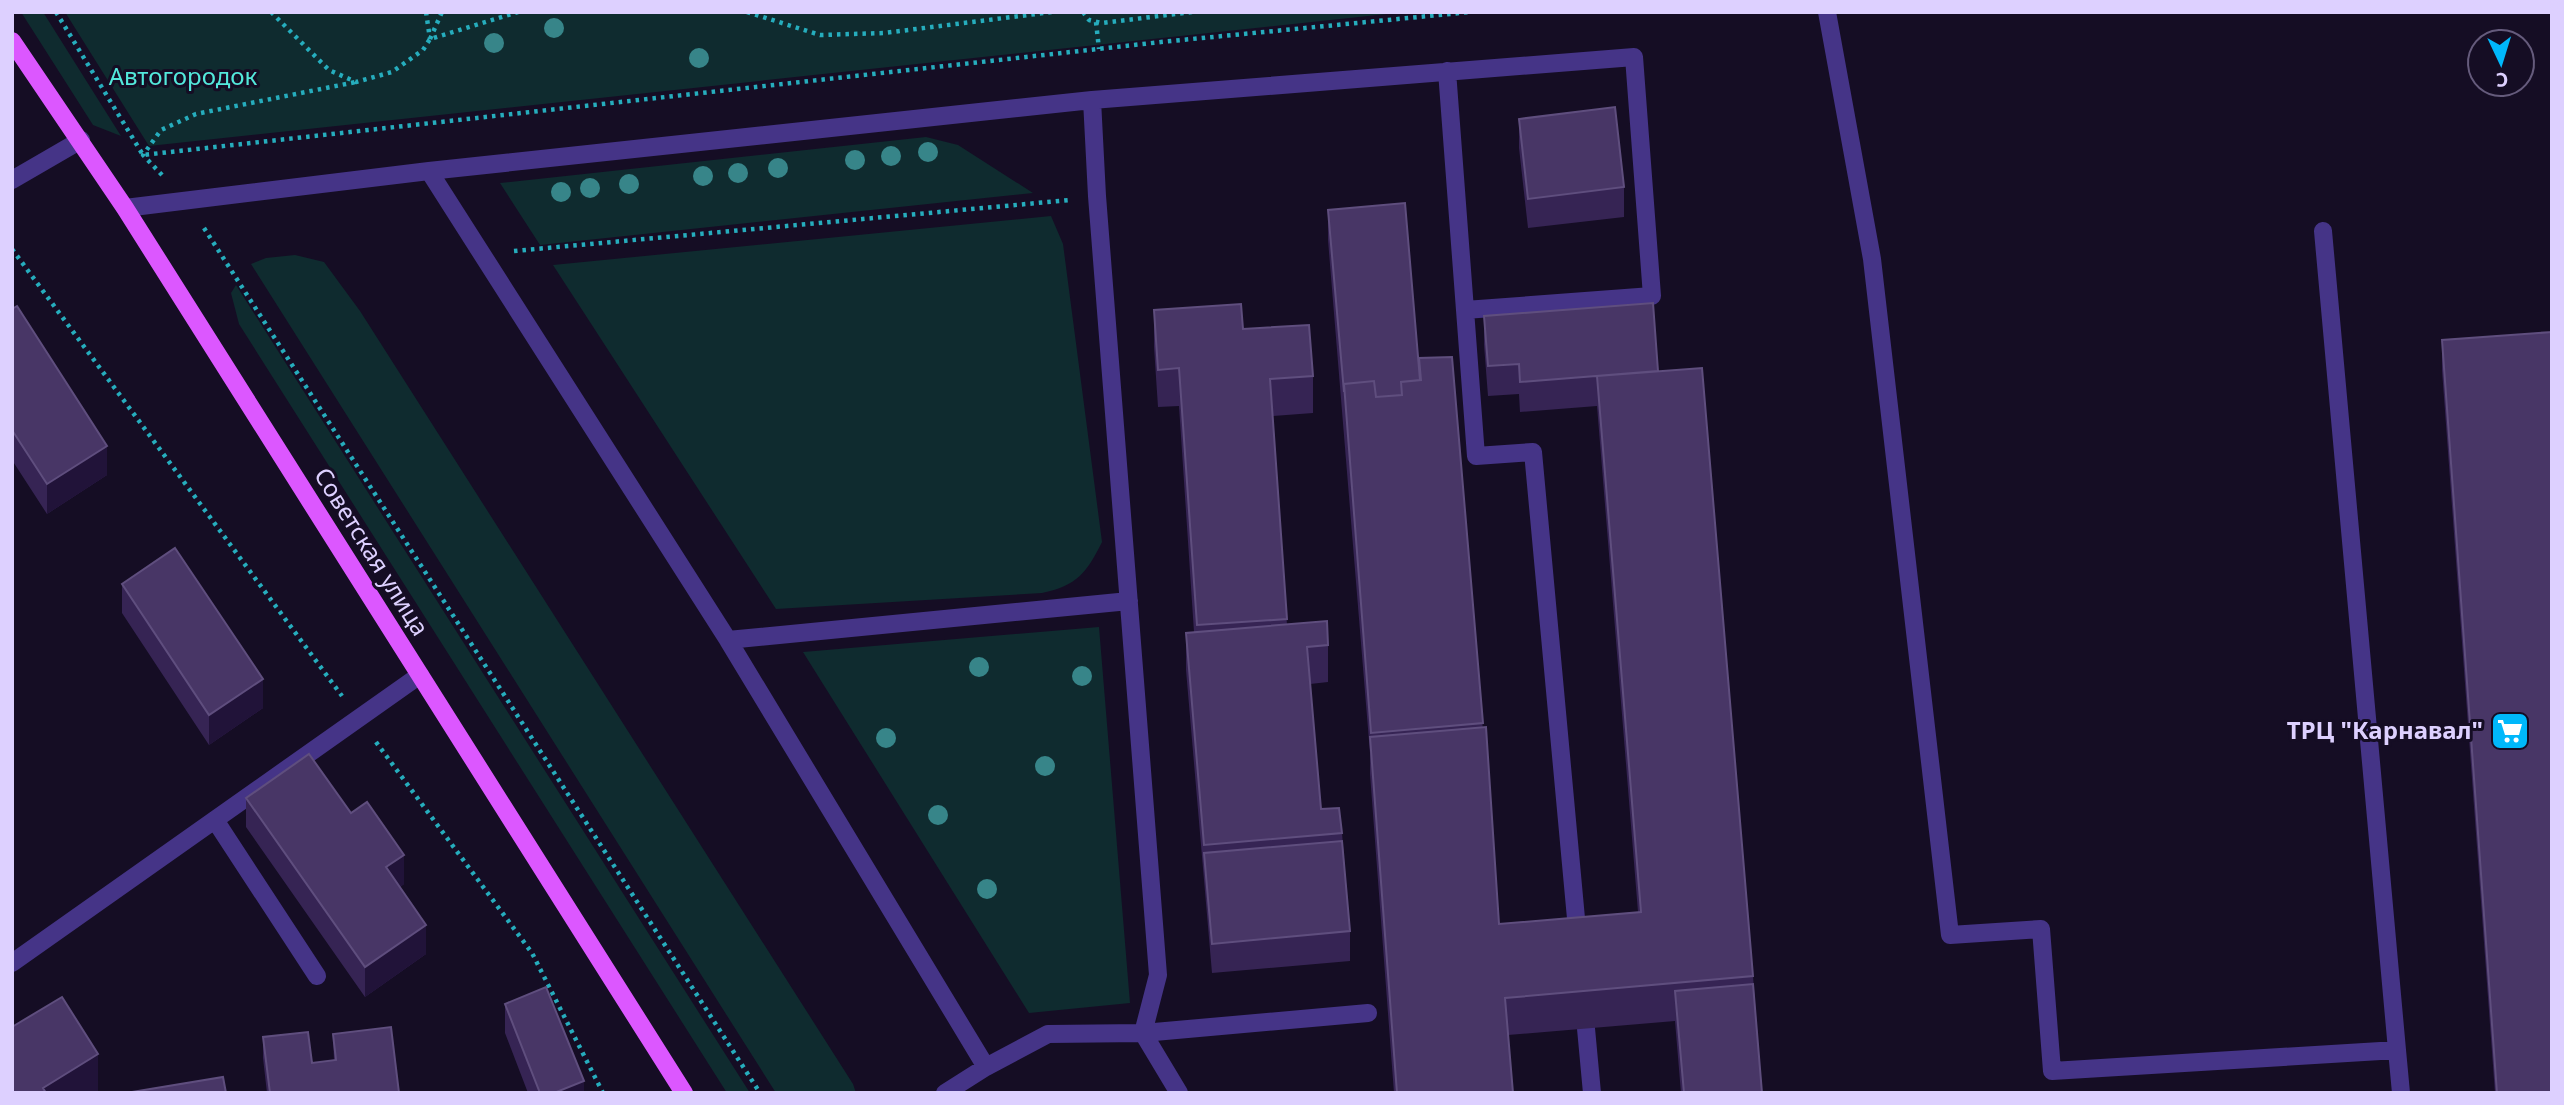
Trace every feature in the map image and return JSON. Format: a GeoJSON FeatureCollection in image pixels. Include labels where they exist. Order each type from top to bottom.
{"type":"FeatureCollection","features":[{"type":"Feature","properties":{"kind":"main road","name":"Советская улица"},"geometry":{"type":"LineString","coordinates":[[12,41],[125,208],[684,1093]]}},
{"type":"Feature","properties":{"kind":"street"},"geometry":{"type":"LineString","coordinates":[[1827,12],[1872,259],[1950,935],[2041,929],[2052,1071],[2397,1050]]}},
{"type":"Feature","properties":{"kind":"street"},"geometry":{"type":"LineString","coordinates":[[125,208],[429,171],[1092,100],[1634,57],[1651,296],[1465,310]]}},
{"type":"Feature","properties":{"kind":"street"},"geometry":{"type":"LineString","coordinates":[[1447,71],[1476,456],[1533,452],[1579,953]]}},
{"type":"Feature","properties":{"kind":"street"},"geometry":{"type":"LineString","coordinates":[[1092,100],[1097,197],[1158,975],[1143,1033],[1179,1093]]}},
{"type":"Feature","properties":{"kind":"street"},"geometry":{"type":"LineString","coordinates":[[12,180],[81,141]]}},
{"type":"Feature","properties":{"kind":"street"},"geometry":{"type":"LineString","coordinates":[[429,171],[728,640],[986,1067]]}},
{"type":"Feature","properties":{"kind":"street"},"geometry":{"type":"LineString","coordinates":[[2323,231],[2401,1093]]}},
{"type":"Feature","properties":{"kind":"street"},"geometry":{"type":"LineString","coordinates":[[728,640],[1129,601]]}},
{"type":"Feature","properties":{"kind":"street"},"geometry":{"type":"LineString","coordinates":[[12,963],[420,675]]}},
{"type":"Feature","properties":{"kind":"street"},"geometry":{"type":"LineString","coordinates":[[215,820],[317,976]]}},
{"type":"Feature","properties":{"kind":"street"},"geometry":{"type":"LineString","coordinates":[[1583,995],[1592,1093]]}},
{"type":"Feature","properties":{"kind":"street"},"geometry":{"type":"LineString","coordinates":[[945,1093],[986,1067],[1048,1034],[1143,1033],[1368,1013]]}},
{"type":"Feature","properties":{"kind":"path"},"geometry":{"type":"LineString","coordinates":[[56,12],[143,155],[186,200],[760,1093]]}},
{"type":"Feature","properties":{"kind":"path"},"geometry":{"type":"LineString","coordinates":[[426,12],[430,39]]}},
{"type":"Feature","properties":{"kind":"path"},"geometry":{"type":"LineString","coordinates":[[143,155],[161,130],[196,114],[356,82],[392,72],[423,50],[442,12]]}},
{"type":"Feature","properties":{"kind":"path"},"geometry":{"type":"LineString","coordinates":[[430,39],[518,12]]}},
{"type":"Feature","properties":{"kind":"path"},"geometry":{"type":"LineString","coordinates":[[747,12],[820,35],[884,33],[1052,12]]}},
{"type":"Feature","properties":{"kind":"path"},"geometry":{"type":"LineString","coordinates":[[1083,12],[1089,20],[1102,23],[1192,12]]}},
{"type":"Feature","properties":{"kind":"path"},"geometry":{"type":"LineString","coordinates":[[143,155],[1100,49],[1470,12]]}},
{"type":"Feature","properties":{"kind":"path"},"geometry":{"type":"LineString","coordinates":[[272,13],[329,70],[356,82]]}},
{"type":"Feature","properties":{"kind":"path"},"geometry":{"type":"LineString","coordinates":[[1096,22],[1100,49]]}},
{"type":"Feature","properties":{"kind":"path"},"geometry":{"type":"LineString","coordinates":[[482,254],[1097,197]]}},
{"type":"Feature","properties":{"kind":"path"},"geometry":{"type":"LineString","coordinates":[[12,249],[532,953],[603,1093]]}},
{"type":"Feature","properties":{"kind":"green space"},"geometry":{"type":"Polygon","coordinates":[[[21,12],[43,12],[121,136],[93,125],[21,12]]]}},
{"type":"Feature","properties":{"kind":"green space","name":"Автогородок"},"geometry":{"type":"Polygon","coordinates":[[[65,12],[1405,12],[149,146],[65,12]]]}},
{"type":"Feature","properties":{"kind":"green space"},"geometry":{"type":"Polygon","coordinates":[[[926,137],[958,145],[1033,193],[540,245],[500,183],[926,137]]]}},
{"type":"Feature","properties":{"kind":"green space"},"geometry":{"type":"Polygon","coordinates":[[[1051,216],[1063,244],[1102,542],[1086,569],[1072,582],[1042,593],[776,609],[553,265],[1051,216]]]}},
{"type":"Feature","properties":{"kind":"green space"},"geometry":{"type":"Polygon","coordinates":[[[295,255],[324,262],[360,311],[853,1084],[856,1093],[776,1093],[251,264],[266,258],[295,255]]]}},
{"type":"Feature","properties":{"kind":"green space"},"geometry":{"type":"Polygon","coordinates":[[[236,285],[750,1093],[727,1093],[239,324],[231,293],[236,285]]]}},
{"type":"Feature","properties":{"kind":"green space"},"geometry":{"type":"Polygon","coordinates":[[[1099,627],[1130,1003],[1029,1013],[803,652],[1099,627]]]}},
{"type":"Feature","properties":{"kind":"building"},"geometry":{"type":"Polygon","coordinates":[[[1615,107],[1624,187],[1528,199],[1519,119],[1615,107]]]}},
{"type":"Feature","properties":{"kind":"building"},"geometry":{"type":"Polygon","coordinates":[[[1405,203],[1420,380],[1401,382],[1402,395],[1376,397],[1374,381],[1344,384],[1344,392],[1328,210],[1405,203]]]}},
{"type":"Feature","properties":{"kind":"building"},"geometry":{"type":"Polygon","coordinates":[[[1653,303],[1658,371],[1520,382],[1519,364],[1488,366],[1484,316],[1653,303]]]}},
{"type":"Feature","properties":{"kind":"building"},"geometry":{"type":"Polygon","coordinates":[[[1241,304],[1243,329],[1309,325],[1313,376],[1270,379],[1287,619],[1197,625],[1179,368],[1158,370],[1154,310],[1241,304]]]}},
{"type":"Feature","properties":{"kind":"building"},"geometry":{"type":"Polygon","coordinates":[[[17,306],[107,446],[47,484],[12,430],[12,309],[17,306]]]}},
{"type":"Feature","properties":{"kind":"building","name":"ТРЦ \"Карнавал\""},"geometry":{"type":"Polygon","coordinates":[[[2552,332],[2552,1093],[2497,1093],[2442,340],[2552,332]]]}},
{"type":"Feature","properties":{"kind":"building"},"geometry":{"type":"Polygon","coordinates":[[[1452,357],[1483,723],[1371,733],[1344,384],[1374,381],[1376,397],[1402,395],[1401,382],[1421,380],[1419,358],[1452,357]]]}},
{"type":"Feature","properties":{"kind":"building"},"geometry":{"type":"Polygon","coordinates":[[[1702,368],[1753,976],[1505,998],[1513,1093],[1397,1093],[1370,737],[1486,727],[1499,924],[1641,912],[1597,376],[1702,368]]]}},
{"type":"Feature","properties":{"kind":"building"},"geometry":{"type":"Polygon","coordinates":[[[175,548],[263,679],[209,715],[122,584],[175,548]]]}},
{"type":"Feature","properties":{"kind":"building"},"geometry":{"type":"Polygon","coordinates":[[[1327,621],[1328,645],[1307,647],[1321,809],[1339,808],[1342,833],[1204,845],[1186,633],[1327,621]]]}},
{"type":"Feature","properties":{"kind":"building"},"geometry":{"type":"Polygon","coordinates":[[[309,754],[351,813],[367,802],[404,855],[386,867],[426,925],[365,967],[246,798],[309,754]]]}},
{"type":"Feature","properties":{"kind":"building"},"geometry":{"type":"Polygon","coordinates":[[[1342,841],[1350,931],[1212,944],[1204,853],[1342,841]]]}},
{"type":"Feature","properties":{"kind":"building"},"geometry":{"type":"Polygon","coordinates":[[[1753,984],[1762,1093],[1684,1093],[1675,991],[1753,984]]]}},
{"type":"Feature","properties":{"kind":"building"},"geometry":{"type":"Polygon","coordinates":[[[546,987],[584,1081],[554,1093],[540,1093],[505,1004],[546,987]]]}},
{"type":"Feature","properties":{"kind":"building"},"geometry":{"type":"Polygon","coordinates":[[[62,997],[98,1054],[43,1088],[46,1093],[12,1093],[12,1027],[62,997]]]}},
{"type":"Feature","properties":{"kind":"building"},"geometry":{"type":"Polygon","coordinates":[[[391,1027],[399,1093],[270,1093],[263,1037],[308,1032],[312,1063],[336,1060],[333,1034],[391,1027]]]}},
{"type":"Feature","properties":{"kind":"building"},"geometry":{"type":"Polygon","coordinates":[[[223,1077],[226,1093],[126,1093],[223,1077]]]}},
{"type":"Feature","properties":{"kind":"place","name":"ТРЦ \"Карнавал\""},"geometry":{"type":"Point","coordinates":[2510,731]}}]}
